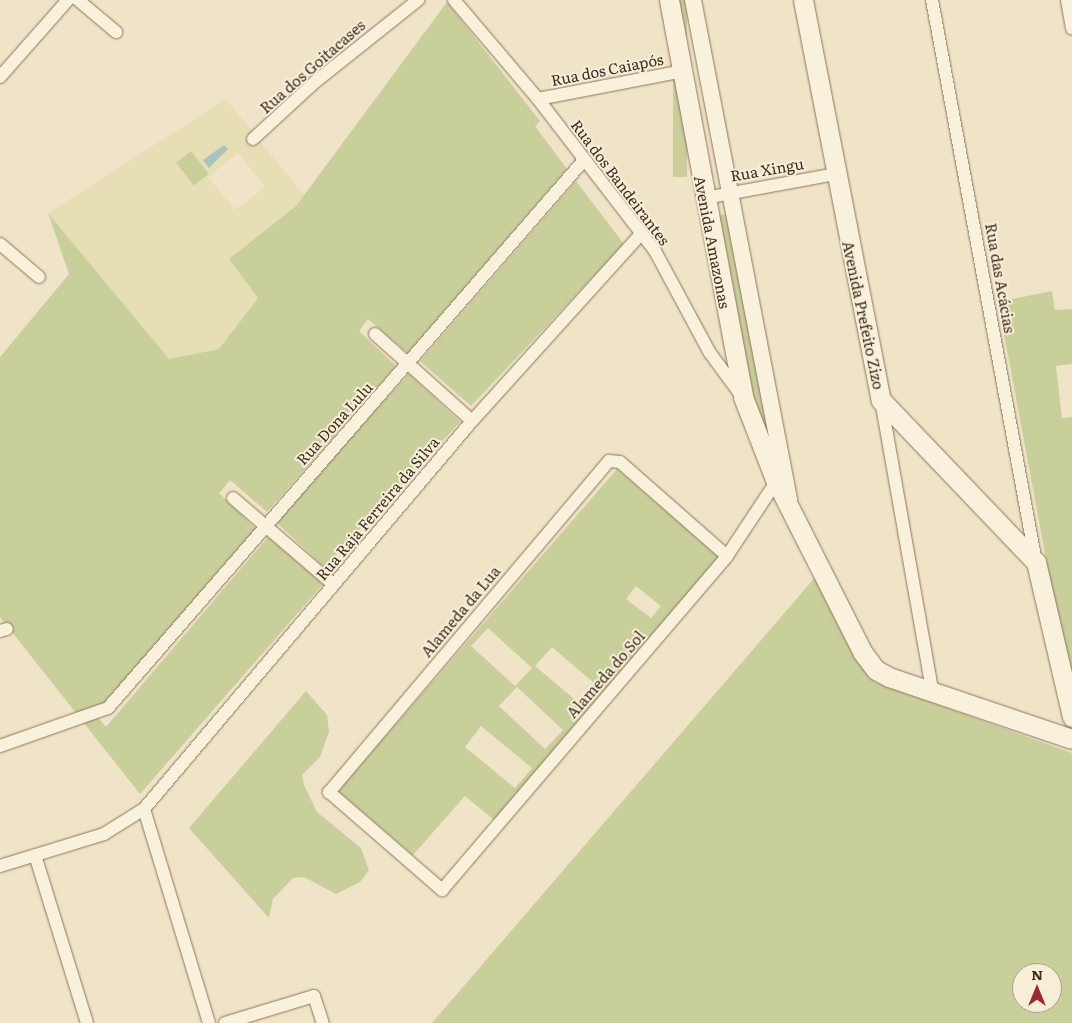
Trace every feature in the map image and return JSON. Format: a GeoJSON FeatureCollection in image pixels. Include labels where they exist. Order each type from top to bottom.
{"type":"FeatureCollection","features":[{"type":"Feature","properties":{"kind":"main road","name":"Avenida Amazonas"},"geometry":{"type":"LineString","coordinates":[[669,0],[742,397],[780,477]]}},
{"type":"Feature","properties":{"kind":"main road","name":"Avenida Prefeito Zizo"},"geometry":{"type":"LineString","coordinates":[[803,0],[881,400],[1036,562]]}},
{"type":"Feature","properties":{"kind":"main road"},"geometry":{"type":"LineString","coordinates":[[780,477],[789,502],[863,653],[876,670],[933,694],[1072,739]]}},
{"type":"Feature","properties":{"kind":"main road"},"geometry":{"type":"LineString","coordinates":[[1036,562],[1072,717]]}},
{"type":"Feature","properties":{"kind":"street"},"geometry":{"type":"LineString","coordinates":[[0,76],[68,0]]}},
{"type":"Feature","properties":{"kind":"street"},"geometry":{"type":"LineString","coordinates":[[78,0],[116,32]]}},
{"type":"Feature","properties":{"kind":"street","name":"Rua dos Goitacases"},"geometry":{"type":"LineString","coordinates":[[253,139],[315,82],[418,0]]}},
{"type":"Feature","properties":{"kind":"street","name":"Rua dos Bandeirantes"},"geometry":{"type":"LineString","coordinates":[[454,0],[538,99],[641,234],[710,353],[742,397]]}},
{"type":"Feature","properties":{"kind":"street","name":"Avenida Amazonas"},"geometry":{"type":"LineString","coordinates":[[693,0],[780,477]]}},
{"type":"Feature","properties":{"kind":"street","name":"Rua das Acácias"},"geometry":{"type":"LineString","coordinates":[[932,0],[1036,562]]}},
{"type":"Feature","properties":{"kind":"street"},"geometry":{"type":"LineString","coordinates":[[1067,0],[1072,28]]}},
{"type":"Feature","properties":{"kind":"street","name":"Rua dos Caiapós"},"geometry":{"type":"LineString","coordinates":[[538,99],[683,71]]}},
{"type":"Feature","properties":{"kind":"street","name":"Rua Dona Lulu"},"geometry":{"type":"LineString","coordinates":[[0,746],[108,708],[265,524],[410,364],[584,160]]}},
{"type":"Feature","properties":{"kind":"street","name":"Rua Xingu"},"geometry":{"type":"LineString","coordinates":[[705,198],[728,192],[836,174]]}},
{"type":"Feature","properties":{"kind":"street","name":"Rua Raja Ferreira da Silva"},"geometry":{"type":"LineString","coordinates":[[0,866],[104,834],[144,809],[472,421],[641,234]]}},
{"type":"Feature","properties":{"kind":"street"},"geometry":{"type":"LineString","coordinates":[[0,244],[39,277]]}},
{"type":"Feature","properties":{"kind":"street"},"geometry":{"type":"LineString","coordinates":[[375,334],[472,421]]}},
{"type":"Feature","properties":{"kind":"street"},"geometry":{"type":"LineString","coordinates":[[881,400],[933,694]]}},
{"type":"Feature","properties":{"kind":"street","name":"Alameda da Lua"},"geometry":{"type":"LineString","coordinates":[[442,890],[330,792],[605,465],[620,462],[727,556]]}},
{"type":"Feature","properties":{"kind":"street","name":"Alameda do Sol"},"geometry":{"type":"LineString","coordinates":[[442,890],[727,556],[780,477]]}},
{"type":"Feature","properties":{"kind":"street"},"geometry":{"type":"LineString","coordinates":[[233,498],[333,584]]}},
{"type":"Feature","properties":{"kind":"street"},"geometry":{"type":"LineString","coordinates":[[144,809],[209,1023]]}},
{"type":"Feature","properties":{"kind":"street"},"geometry":{"type":"LineString","coordinates":[[35,855],[87,1023]]}},
{"type":"Feature","properties":{"kind":"street"},"geometry":{"type":"LineString","coordinates":[[225,1023],[314,996],[323,1023]]}},
{"type":"Feature","properties":{"kind":"shaded area"},"geometry":{"type":"Polygon","coordinates":[[[226,99],[304,195],[258,298],[219,349],[169,359],[48,213],[226,99]],[[238,153],[208,177],[235,210],[265,187],[238,153]]]}},
{"type":"Feature","properties":{"kind":"green space"},"geometry":{"type":"Polygon","coordinates":[[[673,0],[687,0],[687,177],[673,177],[673,0]]]}},
{"type":"Feature","properties":{"kind":"green space"},"geometry":{"type":"Polygon","coordinates":[[[447,2],[540,121],[535,126],[567,169],[408,353],[368,319],[359,331],[396,366],[267,512],[230,480],[219,493],[256,529],[95,714],[106,727],[268,537],[323,584],[140,794],[0,617],[0,357],[69,274],[48,213],[169,359],[219,349],[258,298],[229,259],[296,206],[447,2]]]}},
{"type":"Feature","properties":{"kind":"green space"},"geometry":{"type":"Polygon","coordinates":[[[191,151],[209,174],[194,186],[176,163],[191,151]]]}},
{"type":"Feature","properties":{"kind":"green space"},"geometry":{"type":"Polygon","coordinates":[[[576,181],[624,244],[471,406],[420,361],[576,181]]]}},
{"type":"Feature","properties":{"kind":"green space"},"geometry":{"type":"Polygon","coordinates":[[[727,214],[767,429],[762,427],[746,379],[715,216],[727,214]]]}},
{"type":"Feature","properties":{"kind":"green space"},"geometry":{"type":"Polygon","coordinates":[[[1052,291],[1055,310],[1072,309],[1072,364],[1056,366],[1062,418],[1072,417],[1072,698],[998,302],[1052,291]]]}},
{"type":"Feature","properties":{"kind":"green space"},"geometry":{"type":"Polygon","coordinates":[[[409,374],[460,422],[324,567],[273,520],[409,374]]]}},
{"type":"Feature","properties":{"kind":"green space"},"geometry":{"type":"Polygon","coordinates":[[[617,469],[721,558],[494,820],[465,796],[413,855],[338,791],[617,469]],[[636,586],[626,599],[651,618],[661,606],[636,586]],[[488,628],[471,646],[515,686],[532,668],[488,628]],[[552,647],[535,666],[585,708],[601,689],[552,647]],[[517,687],[499,706],[545,749],[563,730],[517,687]],[[481,726],[465,747],[515,788],[532,768],[481,726]]]}},
{"type":"Feature","properties":{"kind":"green space"},"geometry":{"type":"Polygon","coordinates":[[[817,575],[860,664],[875,682],[1072,753],[1072,1023],[432,1023],[817,575]]]}},
{"type":"Feature","properties":{"kind":"green space"},"geometry":{"type":"Polygon","coordinates":[[[306,691],[327,715],[329,732],[320,757],[302,775],[304,785],[317,812],[361,848],[369,870],[360,882],[336,894],[304,877],[293,878],[273,899],[269,918],[189,828],[306,691]]]}},
{"type":"Feature","properties":{"kind":"water"},"geometry":{"type":"Polygon","coordinates":[[[224,145],[228,149],[209,168],[203,160],[224,145]]]}}]}
